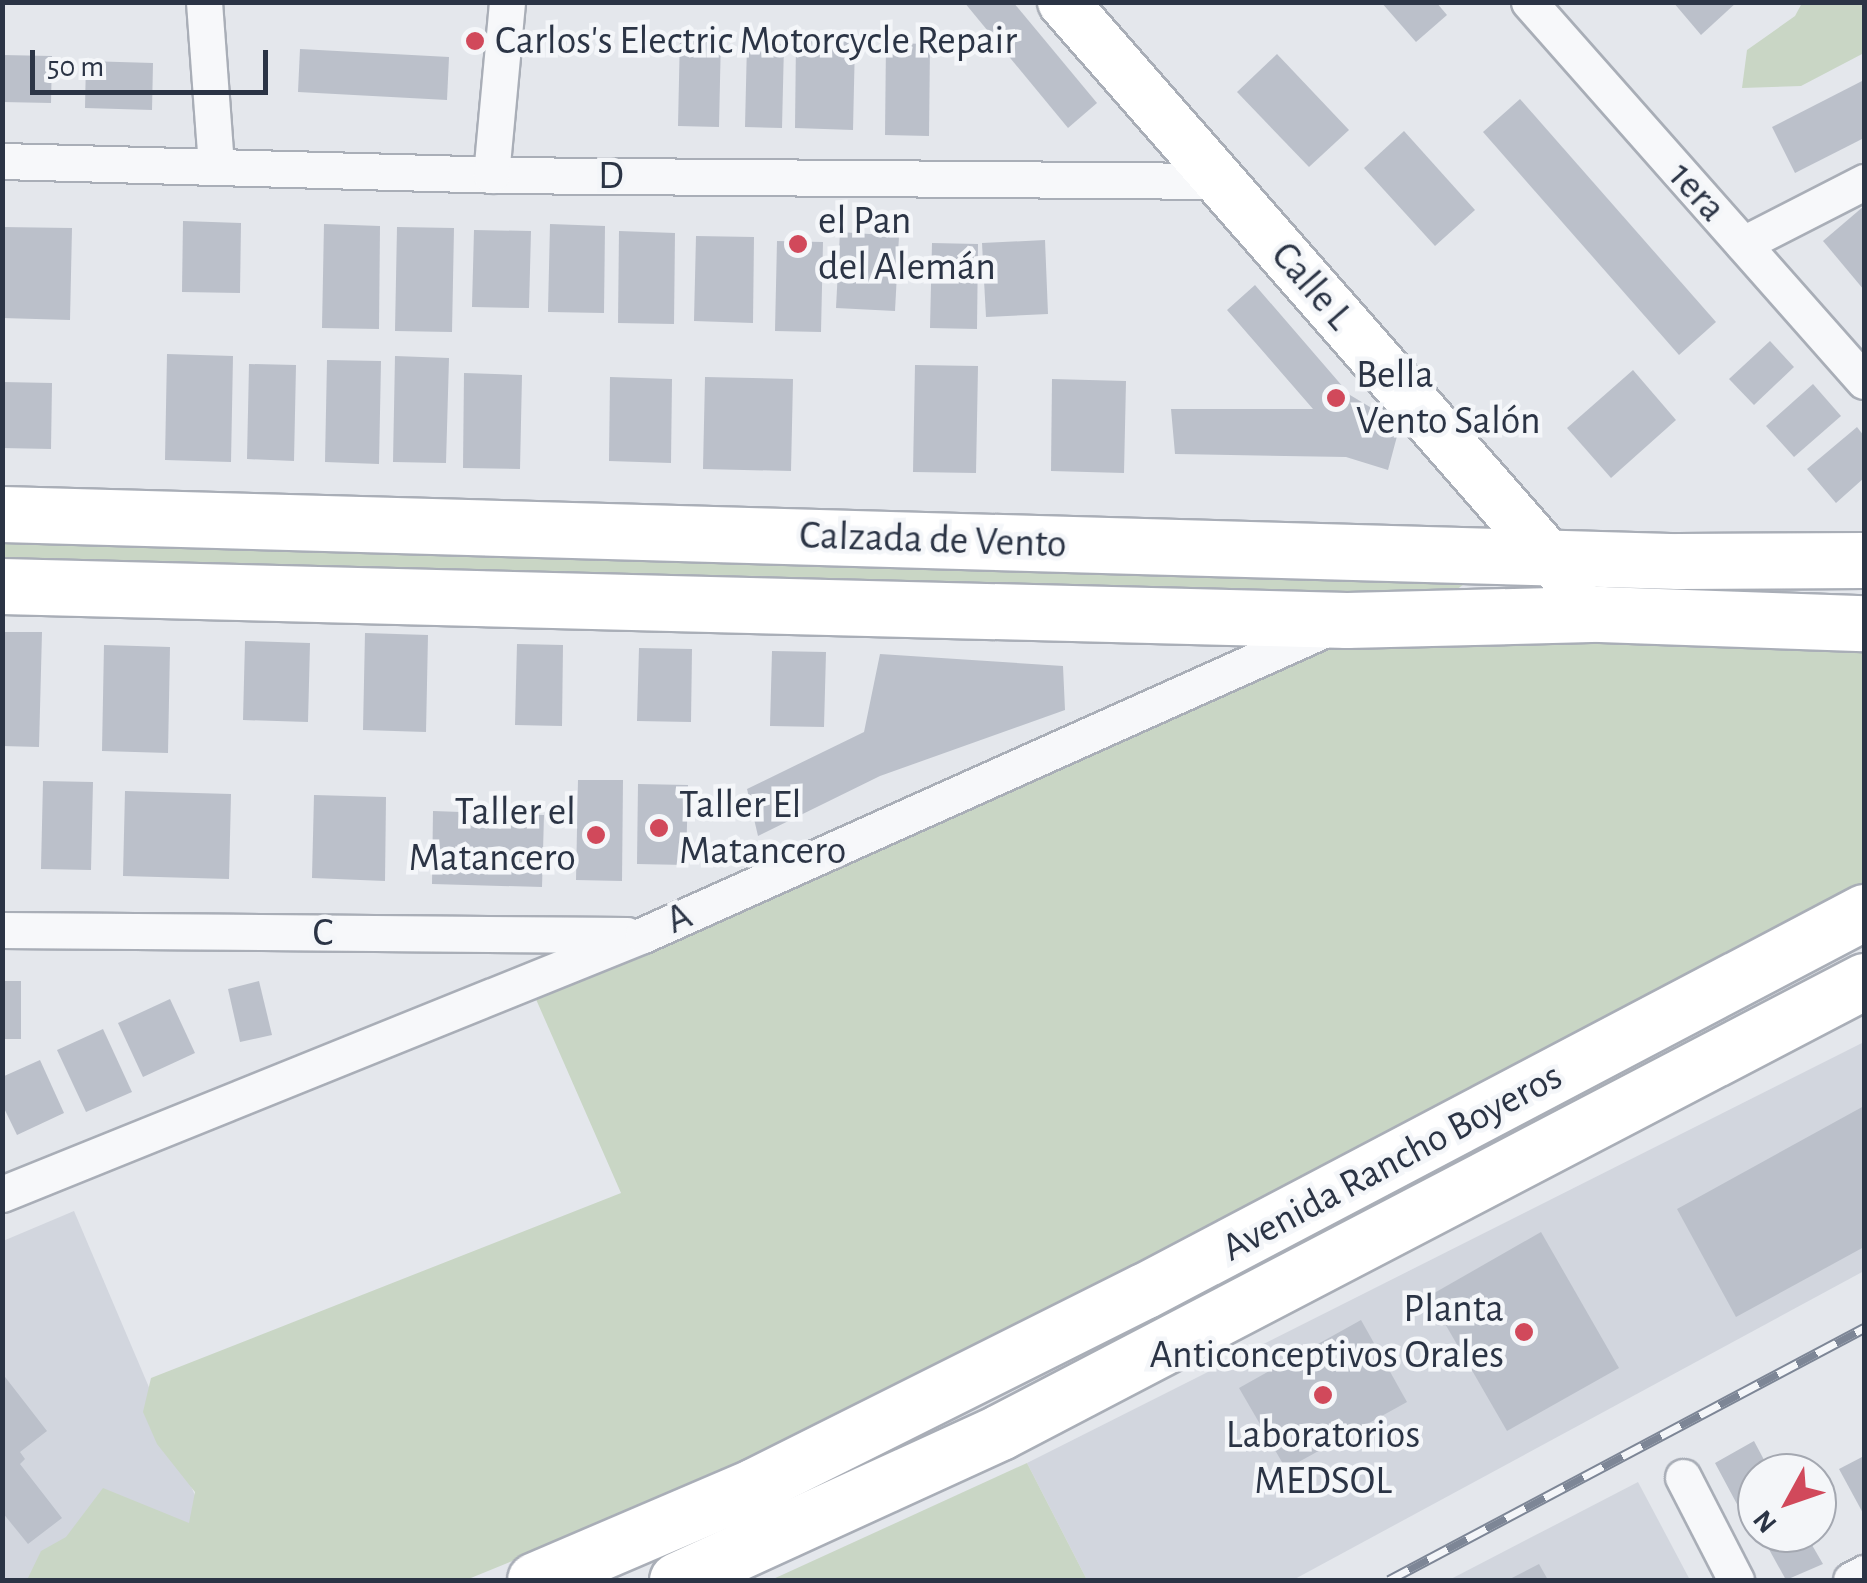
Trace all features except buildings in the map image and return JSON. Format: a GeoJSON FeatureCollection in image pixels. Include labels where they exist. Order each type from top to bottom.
{"type":"FeatureCollection","features":[{"type":"Feature","properties":{"kind":"main road","name":"Calzada de Vento"},"geometry":{"type":"LineString","coordinates":[[2,514],[1678,561],[1864,560]]}},
{"type":"Feature","properties":{"kind":"main road"},"geometry":{"type":"LineString","coordinates":[[1480,616],[1507,600],[1511,587],[1496,555]]}},
{"type":"Feature","properties":{"kind":"main road"},"geometry":{"type":"LineString","coordinates":[[1678,561],[1658,568],[1652,584],[1658,605],[1680,617]]}},
{"type":"Feature","properties":{"kind":"main road","name":"Calzada de Vento"},"geometry":{"type":"LineString","coordinates":[[2,586],[1347,620],[1600,614],[1864,624]]}},
{"type":"Feature","properties":{"kind":"main road","name":"Avenida Rancho Boyeros"},"geometry":{"type":"LineString","coordinates":[[534,1580],[754,1486],[1109,1309],[1864,912]]}},
{"type":"Feature","properties":{"kind":"main road","name":"Avenida Rancho Boyeros"},"geometry":{"type":"LineString","coordinates":[[677,1580],[1000,1432],[1864,981]]}},
{"type":"Feature","properties":{"kind":"street"},"geometry":{"type":"LineString","coordinates":[[204,2],[216,164]]}},
{"type":"Feature","properties":{"kind":"street"},"geometry":{"type":"LineString","coordinates":[[492,175],[507,2]]}},
{"type":"Feature","properties":{"kind":"street","name":"Calle L"},"geometry":{"type":"LineString","coordinates":[[1064,2],[1600,614]]}},
{"type":"Feature","properties":{"kind":"street","name":"1era"},"geometry":{"type":"LineString","coordinates":[[1529,2],[1864,381]]}},
{"type":"Feature","properties":{"kind":"street","name":"D"},"geometry":{"type":"LineString","coordinates":[[2,160],[492,175],[1220,181]]}},
{"type":"Feature","properties":{"kind":"street"},"geometry":{"type":"LineString","coordinates":[[1743,244],[1864,182]]}},
{"type":"Feature","properties":{"kind":"street","name":"A"},"geometry":{"type":"LineString","coordinates":[[2,1194],[643,935],[1347,620]]}},
{"type":"Feature","properties":{"kind":"street","name":"C"},"geometry":{"type":"LineString","coordinates":[[2,930],[643,935]]}},
{"type":"Feature","properties":{"kind":"street"},"geometry":{"type":"LineString","coordinates":[[1683,1477],[1736,1580]]}},
{"type":"Feature","properties":{"kind":"street"},"geometry":{"type":"LineString","coordinates":[[1851,1580],[1864,1573]]}},
{"type":"Feature","properties":{"kind":"shaded area"},"geometry":{"type":"Polygon","coordinates":[[[1864,1042],[1864,1271],[1293,1580],[1087,1580],[1027,1463],[1864,1042]]]}},
{"type":"Feature","properties":{"kind":"shaded area"},"geometry":{"type":"Polygon","coordinates":[[[74,1211],[231,1580],[3,1580],[3,1241],[74,1211]]]}},
{"type":"Feature","properties":{"kind":"shaded area"},"geometry":{"type":"Polygon","coordinates":[[[1638,1482],[1690,1580],[1449,1580],[1638,1482]]]}},
{"type":"Feature","properties":{"kind":"green space"},"geometry":{"type":"Polygon","coordinates":[[[1802,3],[1864,3],[1864,53],[1801,86],[1742,88],[1747,50],[1795,16],[1802,3]]]}},
{"type":"Feature","properties":{"kind":"green space"},"geometry":{"type":"Polygon","coordinates":[[[3,530],[1483,570],[1452,593],[1418,602],[3,571],[3,530]]]}},
{"type":"Feature","properties":{"kind":"green space"},"geometry":{"type":"Polygon","coordinates":[[[1347,620],[1864,623],[1864,907],[720,1476],[466,1580],[27,1580],[41,1551],[66,1537],[103,1488],[189,1523],[195,1492],[157,1444],[143,1412],[151,1378],[621,1193],[528,981],[1347,620]]]}},
{"type":"Feature","properties":{"kind":"green space"},"geometry":{"type":"Polygon","coordinates":[[[1027,1463],[1087,1580],[771,1580],[1027,1463]]]}},
{"type":"Feature","properties":{"kind":"railway"},"geometry":{"type":"LineString","coordinates":[[1389,1580],[1864,1328]]}},
{"type":"Feature","properties":{"kind":"place","name":"Carlos's Electric Motorcycle Repair"},"geometry":{"type":"Point","coordinates":[475,41]}},
{"type":"Feature","properties":{"kind":"place","name":"el Pan del Alemán"},"geometry":{"type":"Point","coordinates":[798,244]}},
{"type":"Feature","properties":{"kind":"place","name":"Bella Vento Salón"},"geometry":{"type":"Point","coordinates":[1336,398]}},
{"type":"Feature","properties":{"kind":"place","name":"Taller El Matancero"},"geometry":{"type":"Point","coordinates":[659,828]}},
{"type":"Feature","properties":{"kind":"place","name":"Taller el Matancero"},"geometry":{"type":"Point","coordinates":[596,835]}},
{"type":"Feature","properties":{"kind":"place","name":"Planta Anticonceptivos Orales"},"geometry":{"type":"Point","coordinates":[1524,1332]}},
{"type":"Feature","properties":{"kind":"place","name":"Laboratorios MEDSOL"},"geometry":{"type":"Point","coordinates":[1323,1395]}}]}
